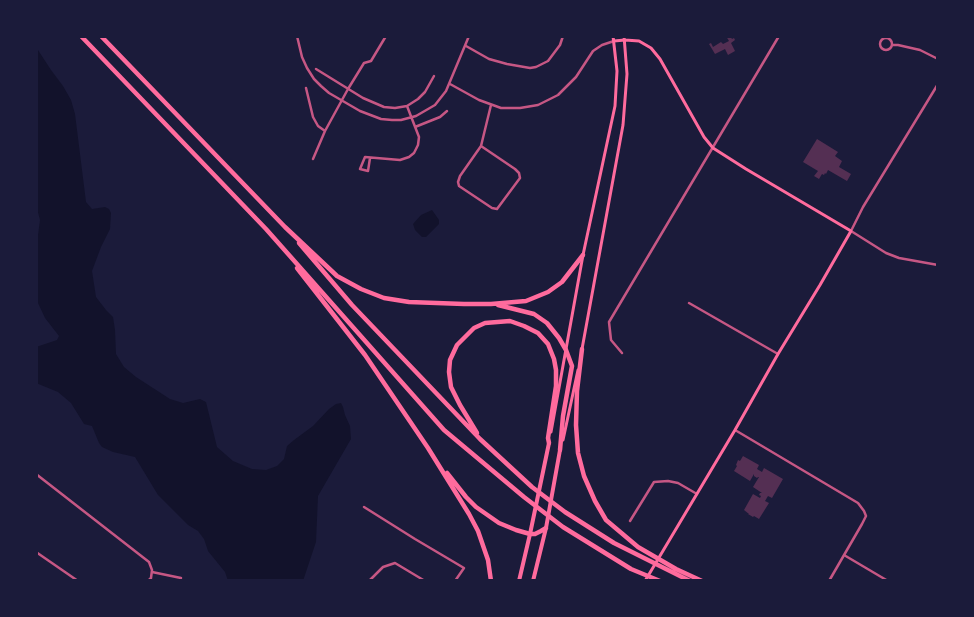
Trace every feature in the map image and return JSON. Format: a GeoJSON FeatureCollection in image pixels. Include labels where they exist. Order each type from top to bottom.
{"type":"FeatureCollection","features":[{"type":"Feature","properties":{"kind":"highway"},"geometry":{"type":"LineString","coordinates":[[82,36],[266,229],[444,430],[524,498],[563,527],[631,569],[660,581]]}},
{"type":"Feature","properties":{"kind":"highway"},"geometry":{"type":"LineString","coordinates":[[100,36],[285,227],[337,276],[361,289],[384,298],[409,302],[491,304],[526,301],[548,292],[562,282],[583,255]]}},
{"type":"Feature","properties":{"kind":"highway"},"geometry":{"type":"LineString","coordinates":[[285,227],[352,305],[480,439],[528,482],[565,512],[614,543],[690,581]]}},
{"type":"Feature","properties":{"kind":"highway"},"geometry":{"type":"LineString","coordinates":[[266,229],[365,355],[428,448],[478,531],[488,560],[491,581]]}},
{"type":"Feature","properties":{"kind":"highway"},"geometry":{"type":"LineString","coordinates":[[491,304],[534,314],[547,323],[566,350],[572,366],[563,416],[560,450]]}},
{"type":"Feature","properties":{"kind":"highway"},"geometry":{"type":"LineString","coordinates":[[480,439],[451,387],[450,360],[457,345],[474,328],[485,323],[510,322],[538,333],[548,344],[554,359],[556,386],[548,438],[549,443]]}},
{"type":"Feature","properties":{"kind":"highway"},"geometry":{"type":"LineString","coordinates":[[582,349],[576,417],[578,454],[584,476],[595,501],[606,520],[638,547],[676,569],[702,581]]}},
{"type":"Feature","properties":{"kind":"highway"},"geometry":{"type":"LineString","coordinates":[[428,448],[466,497],[476,507],[499,523],[530,534],[535,534],[546,528]]}},
{"type":"Feature","properties":{"kind":"main road"},"geometry":{"type":"LineString","coordinates":[[519,581],[549,443],[583,255],[615,106],[617,71],[614,38],[624,38],[639,41],[650,48],[660,59],[704,136],[713,148],[851,231],[645,581]]}},
{"type":"Feature","properties":{"kind":"main road"},"geometry":{"type":"LineString","coordinates":[[533,581],[546,528],[560,450],[582,349],[623,125],[628,74],[624,38]]}},
{"type":"Feature","properties":{"kind":"street"},"geometry":{"type":"LineString","coordinates":[[297,36],[307,68],[328,93],[366,113],[381,119],[392,120],[416,116],[435,105],[450,84],[469,36]]}},
{"type":"Feature","properties":{"kind":"street"},"geometry":{"type":"LineString","coordinates":[[313,159],[325,131],[348,89],[364,63],[371,61],[386,36]]}},
{"type":"Feature","properties":{"kind":"street"},"geometry":{"type":"LineString","coordinates":[[466,46],[489,59],[530,68],[548,61],[560,44],[563,36]]}},
{"type":"Feature","properties":{"kind":"street"},"geometry":{"type":"LineString","coordinates":[[622,353],[612,340],[608,322],[779,36]]}},
{"type":"Feature","properties":{"kind":"street"},"geometry":{"type":"LineString","coordinates":[[450,84],[491,105],[502,108],[538,105],[558,95],[576,78],[593,51],[614,38]]}},
{"type":"Feature","properties":{"kind":"street"},"geometry":{"type":"LineString","coordinates":[[886,38],[891,40],[892,44],[891,49],[886,51],[882,49],[880,44],[886,38]]}},
{"type":"Feature","properties":{"kind":"street"},"geometry":{"type":"LineString","coordinates":[[892,44],[920,50],[938,59]]}},
{"type":"Feature","properties":{"kind":"street"},"geometry":{"type":"LineString","coordinates":[[316,69],[363,98],[384,108],[407,106],[418,99],[434,76]]}},
{"type":"Feature","properties":{"kind":"street"},"geometry":{"type":"LineString","coordinates":[[938,84],[863,207],[851,231],[886,253],[899,258],[938,265]]}},
{"type":"Feature","properties":{"kind":"street"},"geometry":{"type":"LineString","coordinates":[[306,88],[313,117],[318,126],[325,131]]}},
{"type":"Feature","properties":{"kind":"street"},"geometry":{"type":"LineString","coordinates":[[481,146],[519,173],[520,178],[497,209],[492,208],[459,186],[458,182],[460,176],[481,146],[491,105]]}},
{"type":"Feature","properties":{"kind":"street"},"geometry":{"type":"LineString","coordinates":[[370,158],[368,171],[360,169],[365,157],[400,160],[414,154],[419,137],[407,106]]}},
{"type":"Feature","properties":{"kind":"street"},"geometry":{"type":"LineString","coordinates":[[415,127],[440,117],[447,111]]}},
{"type":"Feature","properties":{"kind":"street"},"geometry":{"type":"LineString","coordinates":[[690,303],[778,354]]}},
{"type":"Feature","properties":{"kind":"street"},"geometry":{"type":"LineString","coordinates":[[735,430],[861,506],[866,516],[829,581]]}},
{"type":"Feature","properties":{"kind":"street"},"geometry":{"type":"LineString","coordinates":[[36,474],[149,562],[152,572],[151,578],[148,581]]}},
{"type":"Feature","properties":{"kind":"street"},"geometry":{"type":"LineString","coordinates":[[630,522],[654,482],[668,481],[678,483],[697,494]]}},
{"type":"Feature","properties":{"kind":"street"},"geometry":{"type":"LineString","coordinates":[[364,507],[464,568],[455,581]]}},
{"type":"Feature","properties":{"kind":"street"},"geometry":{"type":"LineString","coordinates":[[36,552],[78,581]]}},
{"type":"Feature","properties":{"kind":"street"},"geometry":{"type":"LineString","coordinates":[[844,555],[888,581]]}},
{"type":"Feature","properties":{"kind":"street"},"geometry":{"type":"LineString","coordinates":[[369,581],[383,567],[395,563],[425,581]]}},
{"type":"Feature","properties":{"kind":"street"},"geometry":{"type":"LineString","coordinates":[[152,572],[181,578]]}},
{"type":"Feature","properties":{"kind":"shaded area"},"geometry":{"type":"Polygon","coordinates":[[[36,47],[71,100],[75,114],[86,202],[92,209],[105,207],[111,213],[110,229],[92,271],[96,297],[113,317],[116,354],[124,367],[170,399],[183,403],[200,399],[206,402],[217,447],[233,461],[252,469],[266,470],[277,466],[284,459],[287,446],[313,426],[336,404],[341,403],[343,407],[350,426],[351,439],[318,496],[316,542],[303,581],[228,581],[225,572],[208,551],[204,539],[198,531],[188,525],[158,495],[135,457],[113,452],[102,447],[92,426],[84,424],[71,403],[58,392],[36,383],[36,347],[57,340],[59,336],[45,318],[36,296],[36,238],[40,220],[36,205],[36,47]]]}},
{"type":"Feature","properties":{"kind":"shaded area"},"geometry":{"type":"Polygon","coordinates":[[[432,210],[439,220],[439,224],[426,237],[422,237],[415,230],[413,224],[421,215],[432,210]]]}},
{"type":"Feature","properties":{"kind":"building"},"geometry":{"type":"Polygon","coordinates":[[[726,36],[734,38],[735,40],[731,43],[735,51],[728,55],[725,49],[715,54],[709,44],[711,43],[713,47],[721,42],[723,44],[729,41],[726,36]]]}},
{"type":"Feature","properties":{"kind":"building"},"geometry":{"type":"Polygon","coordinates":[[[817,139],[838,152],[835,156],[842,161],[839,167],[851,174],[847,181],[828,170],[819,179],[814,176],[818,171],[803,162],[817,139]]]}},
{"type":"Feature","properties":{"kind":"building"},"geometry":{"type":"Polygon","coordinates":[[[743,456],[759,465],[757,469],[762,472],[764,468],[783,479],[772,498],[768,496],[765,501],[769,503],[759,519],[744,510],[753,494],[760,498],[761,496],[759,495],[762,493],[753,487],[759,477],[757,478],[754,474],[750,481],[734,471],[738,460],[740,461],[743,456]]]}}]}
